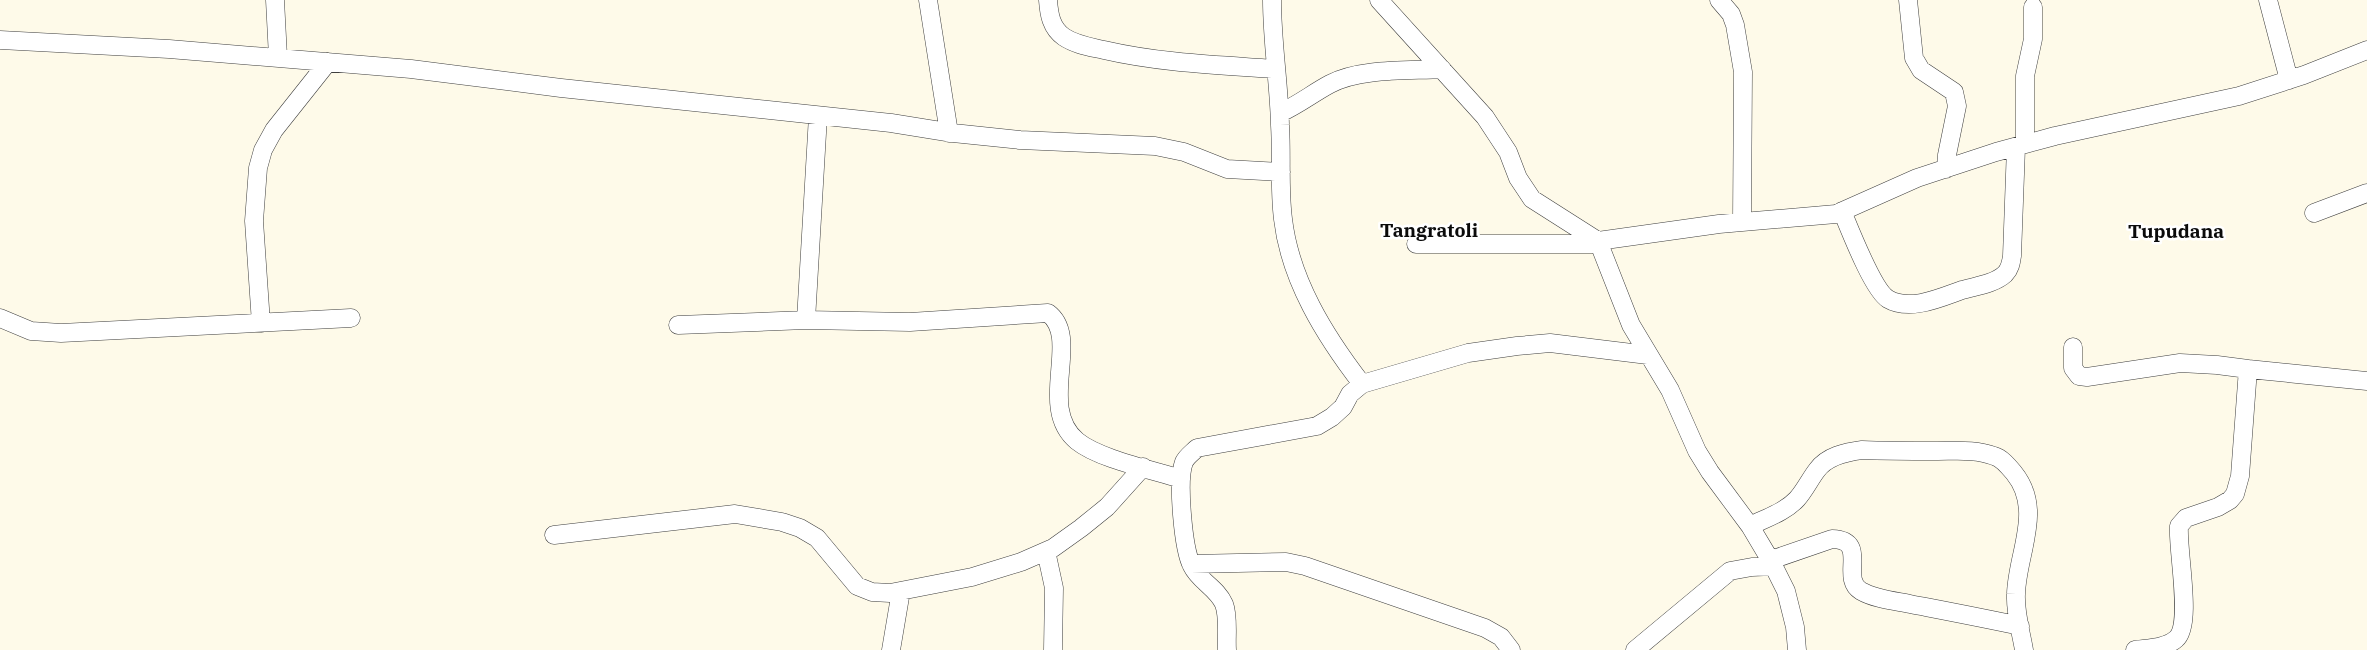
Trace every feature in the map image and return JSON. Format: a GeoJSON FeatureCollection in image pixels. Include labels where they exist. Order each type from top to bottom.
{"type":"FeatureCollection","features":[{"type":"Feature","properties":{"kind":"street"},"geometry":{"type":"LineString","coordinates":[[275,0],[278,57]]}},
{"type":"Feature","properties":{"kind":"street"},"geometry":{"type":"LineString","coordinates":[[928,0],[949,133]]}},
{"type":"Feature","properties":{"kind":"street"},"geometry":{"type":"LineString","coordinates":[[1048,0],[1049,14],[1056,29],[1064,37],[1082,45],[1134,57],[1276,69]]}},
{"type":"Feature","properties":{"kind":"street"},"geometry":{"type":"LineString","coordinates":[[1272,0],[1280,113],[1283,220],[1289,253],[1300,284],[1337,351],[1362,384]]}},
{"type":"Feature","properties":{"kind":"street"},"geometry":{"type":"LineString","coordinates":[[1379,0],[1496,132],[1508,152],[1524,189],[1532,199],[1598,242],[1623,307],[1648,355],[1670,390],[1686,431],[1701,458],[1750,526],[1786,591],[1795,626],[1797,650]]}},
{"type":"Feature","properties":{"kind":"street"},"geometry":{"type":"LineString","coordinates":[[1719,0],[1731,14],[1735,25],[1743,72],[1742,222]]}},
{"type":"Feature","properties":{"kind":"street"},"geometry":{"type":"LineString","coordinates":[[1908,0],[1914,58],[1920,70],[1954,92],[1956,97],[1957,106],[1946,168]]}},
{"type":"Feature","properties":{"kind":"street"},"geometry":{"type":"LineString","coordinates":[[2268,0],[2289,80]]}},
{"type":"Feature","properties":{"kind":"street"},"geometry":{"type":"LineString","coordinates":[[1842,211],[1874,282],[1884,296],[1890,300],[1910,303],[1936,301],[1994,281],[2006,273],[2011,265],[2012,256],[2024,84],[2033,39],[2033,7]]}},
{"type":"Feature","properties":{"kind":"street"},"geometry":{"type":"LineString","coordinates":[[0,40],[35,40],[278,57],[411,69],[561,88],[891,123],[949,133],[1020,140],[1154,146],[1184,152],[1227,169],[1281,172]]}},
{"type":"Feature","properties":{"kind":"street"},"geometry":{"type":"LineString","coordinates":[[1416,244],[1598,242],[1742,222],[1813,217],[1842,211],[1917,178],[1946,168],[2020,146],[2214,102],[2289,80],[2367,50]]}},
{"type":"Feature","properties":{"kind":"street"},"geometry":{"type":"LineString","coordinates":[[261,323],[254,221],[258,168],[263,150],[274,130],[328,62]]}},
{"type":"Feature","properties":{"kind":"street"},"geometry":{"type":"LineString","coordinates":[[1280,113],[1330,84],[1347,78],[1366,74],[1442,69]]}},
{"type":"Feature","properties":{"kind":"street"},"geometry":{"type":"LineString","coordinates":[[806,320],[818,116]]}},
{"type":"Feature","properties":{"kind":"street"},"geometry":{"type":"LineString","coordinates":[[2314,213],[2367,193]]}},
{"type":"Feature","properties":{"kind":"street"},"geometry":{"type":"LineString","coordinates":[[678,325],[806,320],[910,322],[1048,313],[1059,326],[1061,337],[1058,404],[1068,432],[1091,449],[1181,479]]}},
{"type":"Feature","properties":{"kind":"street"},"geometry":{"type":"LineString","coordinates":[[0,318],[16,326],[40,333],[351,318]]}},
{"type":"Feature","properties":{"kind":"street"},"geometry":{"type":"LineString","coordinates":[[1227,650],[1225,606],[1220,596],[1197,575],[1191,564],[1184,533],[1181,479],[1188,456],[1197,448],[1317,426],[1332,417],[1343,407],[1350,394],[1362,384],[1468,354],[1550,343],[1581,345],[1648,355]]}},
{"type":"Feature","properties":{"kind":"street"},"geometry":{"type":"LineString","coordinates":[[2073,348],[2072,368],[2079,376],[2087,377],[2180,363],[2217,365],[2367,381]]}},
{"type":"Feature","properties":{"kind":"street"},"geometry":{"type":"LineString","coordinates":[[2135,650],[2170,643],[2177,639],[2183,631],[2184,609],[2179,526],[2186,518],[2218,507],[2230,500],[2235,494],[2240,476],[2248,369]]}},
{"type":"Feature","properties":{"kind":"street"},"geometry":{"type":"LineString","coordinates":[[1750,526],[1787,507],[1797,499],[1817,468],[1827,460],[1848,452],[1862,450],[1974,451],[1996,456],[2019,479],[2028,508],[2028,529],[2016,591],[2016,608],[2024,650]]}},
{"type":"Feature","properties":{"kind":"street"},"geometry":{"type":"LineString","coordinates":[[554,535],[735,514],[782,522],[800,528],[817,538],[857,586],[872,592],[890,593],[972,577],[1021,562],[1046,551],[1081,528],[1107,506],[1143,467]]}},
{"type":"Feature","properties":{"kind":"street"},"geometry":{"type":"LineString","coordinates":[[1635,650],[1730,571],[1772,563],[1832,539],[1842,539],[1848,542],[1851,548],[1853,581],[1862,592],[2020,626]]}},
{"type":"Feature","properties":{"kind":"street"},"geometry":{"type":"LineString","coordinates":[[1046,551],[1054,588],[1053,650]]}},
{"type":"Feature","properties":{"kind":"street"},"geometry":{"type":"LineString","coordinates":[[1191,564],[1286,562],[1305,566],[1485,628],[1501,637],[1511,650]]}},
{"type":"Feature","properties":{"kind":"street"},"geometry":{"type":"LineString","coordinates":[[890,650],[902,591]]}},
{"type":"Feature","properties":{"kind":"district","name":"Tangratoli"},"geometry":{"type":"Point","coordinates":[1429,230]}},
{"type":"Feature","properties":{"kind":"district","name":"Tupudana"},"geometry":{"type":"Point","coordinates":[2176,231]}}]}
